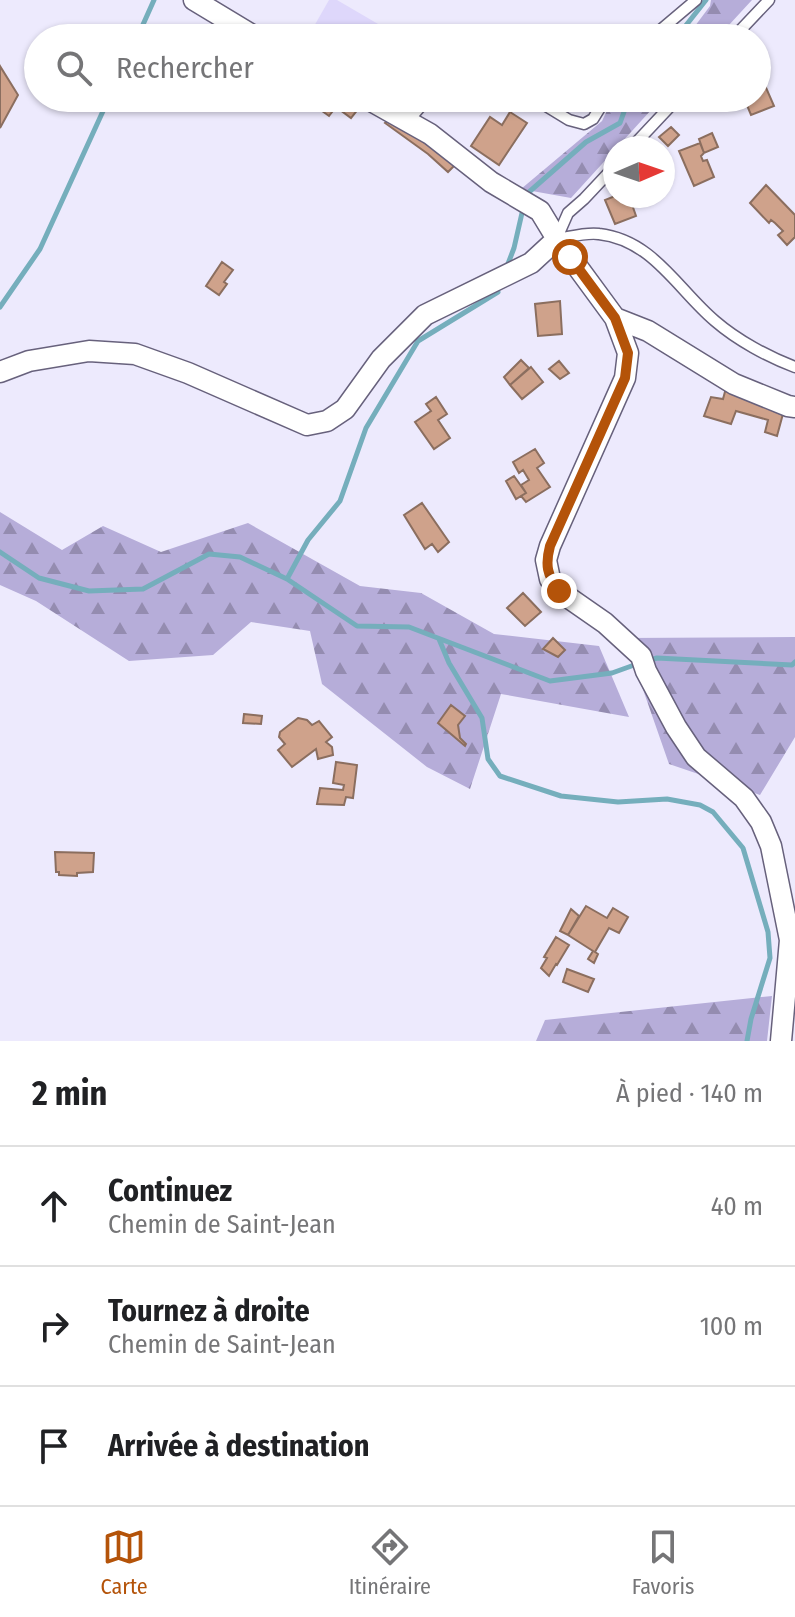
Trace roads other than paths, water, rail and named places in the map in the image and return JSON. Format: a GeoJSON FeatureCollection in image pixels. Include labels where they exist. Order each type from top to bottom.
{"type":"FeatureCollection","features":[{"type":"Feature","properties":{"kind":"street"},"geometry":{"type":"LineString","coordinates":[[194,0],[234,24]]}},
{"type":"Feature","properties":{"kind":"street"},"geometry":{"type":"LineString","coordinates":[[392,112],[430,134],[491,182],[540,211],[615,318],[628,353],[625,378],[550,546],[546,560],[550,579],[559,591],[605,623],[644,663],[676,727],[696,757],[744,798],[761,822],[771,846],[790,940],[781,1041]]}},
{"type":"Feature","properties":{"kind":"street"},"geometry":{"type":"LineString","coordinates":[[0,372],[29,361],[89,351],[135,354],[188,373],[307,425],[327,421],[345,409],[381,359],[425,315],[531,263],[557,239]]}},
{"type":"Feature","properties":{"kind":"street"},"geometry":{"type":"LineString","coordinates":[[615,318],[648,331],[734,384],[795,407]]}},
{"type":"Feature","properties":{"kind":"lane"},"geometry":{"type":"LineString","coordinates":[[668,24],[696,0]]}},
{"type":"Feature","properties":{"kind":"lane"},"geometry":{"type":"LineString","coordinates":[[746,24],[769,0]]}},
{"type":"Feature","properties":{"kind":"lane"},"geometry":{"type":"LineString","coordinates":[[408,121],[416,112]]}},
{"type":"Feature","properties":{"kind":"lane"},"geometry":{"type":"LineString","coordinates":[[556,112],[584,124],[597,112]]}},
{"type":"Feature","properties":{"kind":"lane"},"geometry":{"type":"LineString","coordinates":[[642,136],[665,112]]}},
{"type":"Feature","properties":{"kind":"lane"},"geometry":{"type":"LineString","coordinates":[[557,239],[568,213],[603,179]]}},
{"type":"Feature","properties":{"kind":"lane"},"geometry":{"type":"LineString","coordinates":[[557,239],[596,233],[635,246],[665,268],[714,321],[747,343],[795,367]]}},
{"type":"Feature","properties":{"kind":"waterway"},"geometry":{"type":"LineString","coordinates":[[143,24],[154,0]]}},
{"type":"Feature","properties":{"kind":"waterway"},"geometry":{"type":"LineString","coordinates":[[687,24],[706,0]]}},
{"type":"Feature","properties":{"kind":"waterway"},"geometry":{"type":"LineString","coordinates":[[0,307],[40,249],[103,112]]}},
{"type":"Feature","properties":{"kind":"waterway"},"geometry":{"type":"LineString","coordinates":[[529,192],[586,142],[620,123],[624,112]]}},
{"type":"Feature","properties":{"kind":"waterway"},"geometry":{"type":"LineString","coordinates":[[506,269],[522,213]]}},
{"type":"Feature","properties":{"kind":"waterway"},"geometry":{"type":"LineString","coordinates":[[287,579],[308,540],[340,501],[366,428],[418,341],[498,292]]}},
{"type":"Feature","properties":{"kind":"waterway"},"geometry":{"type":"LineString","coordinates":[[0,552],[39,578],[89,591],[143,589],[209,554],[240,557],[287,579],[357,626],[409,627],[550,681],[612,673],[637,664]]}},
{"type":"Feature","properties":{"kind":"waterway"},"geometry":{"type":"LineString","coordinates":[[439,639],[449,663],[482,718],[488,759],[500,776],[561,796],[618,802],[667,799],[700,805],[713,812],[743,848],[768,932],[770,958],[747,1041]]}},
{"type":"Feature","properties":{"kind":"waterway"},"geometry":{"type":"LineString","coordinates":[[647,661],[657,658],[792,665],[795,662]]}}]}
